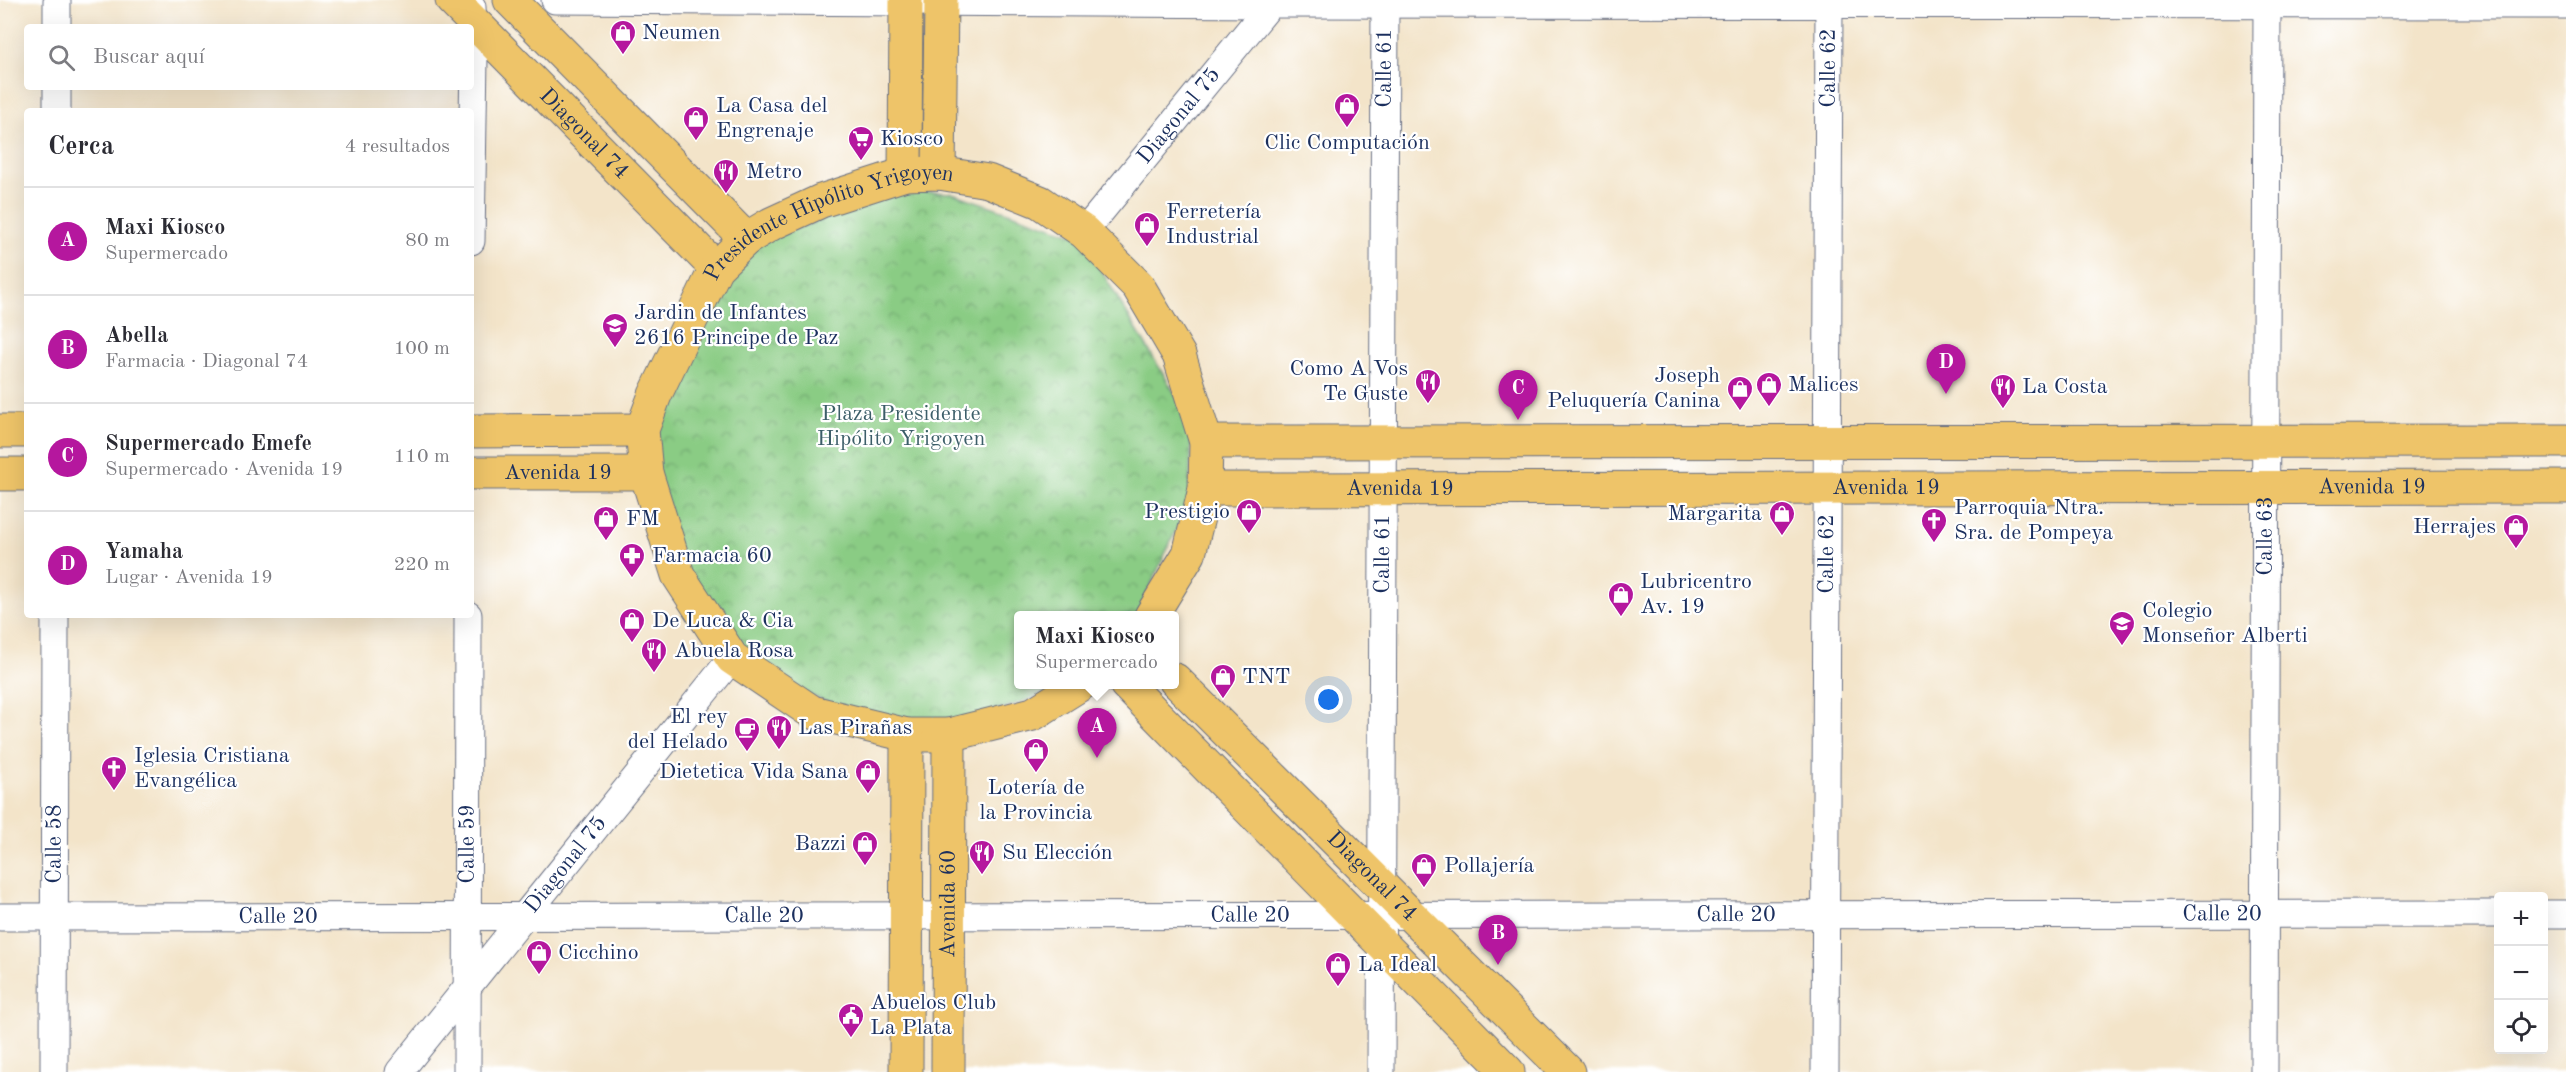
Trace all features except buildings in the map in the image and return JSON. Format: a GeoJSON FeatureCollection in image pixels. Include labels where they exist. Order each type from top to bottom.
{"type":"FeatureCollection","features":[{"type":"Feature","properties":{"kind":"main road","name":"Diagonal 74"},"geometry":{"type":"LineString","coordinates":[[510,0],[746,239]]}},
{"type":"Feature","properties":{"kind":"main road"},"geometry":{"type":"LineString","coordinates":[[905,174],[906,2]]}},
{"type":"Feature","properties":{"kind":"main road"},"geometry":{"type":"LineString","coordinates":[[939,173],[940,2]]}},
{"type":"Feature","properties":{"kind":"main road","name":"Diagonal 74"},"geometry":{"type":"LineString","coordinates":[[465,7],[716,268]]}},
{"type":"Feature","properties":{"kind":"main road","name":"Presidente Hipólito Yrigoyen"},"geometry":{"type":"LineString","coordinates":[[1073,689],[1033,714],[949,735],[907,735],[812,712],[732,658],[678,575],[646,473],[642,430],[655,395],[716,268],[746,239],[771,224],[821,201],[905,174],[939,173],[988,181],[1040,202],[1084,232],[1138,286],[1179,355],[1206,442],[1205,489],[1189,554],[1153,611]]}},
{"type":"Feature","properties":{"kind":"main road","name":"Avenida 19"},"geometry":{"type":"LineString","coordinates":[[474,431],[642,430]]}},
{"type":"Feature","properties":{"kind":"main road"},"geometry":{"type":"LineString","coordinates":[[0,431],[24,431]]}},
{"type":"Feature","properties":{"kind":"main road","name":"Avenida 19"},"geometry":{"type":"LineString","coordinates":[[1206,442],[2566,441]]}},
{"type":"Feature","properties":{"kind":"main road","name":"Avenida 19"},"geometry":{"type":"LineString","coordinates":[[474,473],[646,473]]}},
{"type":"Feature","properties":{"kind":"main road"},"geometry":{"type":"LineString","coordinates":[[0,474],[24,474]]}},
{"type":"Feature","properties":{"kind":"main road","name":"Avenida 19"},"geometry":{"type":"LineString","coordinates":[[1205,489],[2566,488]]}},
{"type":"Feature","properties":{"kind":"main road","name":"Diagonal 74"},"geometry":{"type":"LineString","coordinates":[[1179,685],[1382,915],[1508,1072]]}},
{"type":"Feature","properties":{"kind":"main road","name":"Diagonal 74"},"geometry":{"type":"LineString","coordinates":[[1132,689],[1382,915],[1569,1072]]}},
{"type":"Feature","properties":{"kind":"main road","name":"Avenida 60"},"geometry":{"type":"LineString","coordinates":[[906,1072],[907,735]]}},
{"type":"Feature","properties":{"kind":"main road","name":"Avenida 60"},"geometry":{"type":"LineString","coordinates":[[948,1072],[949,735]]}},
{"type":"Feature","properties":{"kind":"street"},"geometry":{"type":"LineString","coordinates":[[57,0],[57,24]]}},
{"type":"Feature","properties":{"kind":"street"},"geometry":{"type":"LineString","coordinates":[[555,0],[2566,5]]}},
{"type":"Feature","properties":{"kind":"street","name":"Diagonal 75"},"geometry":{"type":"LineString","coordinates":[[1084,232],[1272,2]]}},
{"type":"Feature","properties":{"kind":"street","name":"Calle 61"},"geometry":{"type":"LineString","coordinates":[[1381,1072],[1385,2]]}},
{"type":"Feature","properties":{"kind":"street","name":"Calle 62"},"geometry":{"type":"LineString","coordinates":[[1825,1072],[1829,2]]}},
{"type":"Feature","properties":{"kind":"street","name":"Calle 63"},"geometry":{"type":"LineString","coordinates":[[2264,1072],[2267,3]]}},
{"type":"Feature","properties":{"kind":"street"},"geometry":{"type":"LineString","coordinates":[[465,7],[468,24]]}},
{"type":"Feature","properties":{"kind":"street"},"geometry":{"type":"LineString","coordinates":[[57,90],[57,108]]}},
{"type":"Feature","properties":{"kind":"street"},"geometry":{"type":"LineString","coordinates":[[473,90],[473,108]]}},
{"type":"Feature","properties":{"kind":"street","name":"Calle 58"},"geometry":{"type":"LineString","coordinates":[[54,1072],[55,618]]}},
{"type":"Feature","properties":{"kind":"street","name":"Calle 59"},"geometry":{"type":"LineString","coordinates":[[467,1072],[468,618]]}},
{"type":"Feature","properties":{"kind":"street","name":"Diagonal 75"},"geometry":{"type":"LineString","coordinates":[[399,1072],[732,658]]}},
{"type":"Feature","properties":{"kind":"street","name":"Calle 20"},"geometry":{"type":"LineString","coordinates":[[0,917],[2494,914]]}},
{"type":"Feature","properties":{"kind":"street"},"geometry":{"type":"LineString","coordinates":[[2548,914],[2566,914]]}},
{"type":"Feature","properties":{"kind":"green space","name":"Plaza Presidente Hipólito Yrigoyen"},"geometry":{"type":"Polygon","coordinates":[[[902,191],[952,193],[1081,237],[1192,422],[1189,502],[1139,611],[1014,611],[1014,689],[1058,689],[948,728],[889,726],[776,682],[692,590],[651,487],[653,429],[725,272],[756,243],[902,191]]]}},
{"type":"Feature","properties":{"kind":"place","name":"Neumen"},"geometry":{"type":"Point","coordinates":[623,56]}},
{"type":"Feature","properties":{"kind":"place","name":"Clic Computación"},"geometry":{"type":"Point","coordinates":[1347,129]}},
{"type":"Feature","properties":{"kind":"place","name":"La Casa del Engrenaje"},"geometry":{"type":"Point","coordinates":[696,142]}},
{"type":"Feature","properties":{"kind":"place","name":"Kiosco"},"geometry":{"type":"Point","coordinates":[861,162]}},
{"type":"Feature","properties":{"kind":"place","name":"Metro"},"geometry":{"type":"Point","coordinates":[726,195]}},
{"type":"Feature","properties":{"kind":"place","name":"Ferretería Industrial"},"geometry":{"type":"Point","coordinates":[1147,248]}},
{"type":"Feature","properties":{"kind":"place","name":"Jardin de Infantes 2616 Principe de Paz"},"geometry":{"type":"Point","coordinates":[615,349]}},
{"type":"Feature","properties":{"kind":"place","name":"Yamaha"},"geometry":{"type":"Point","coordinates":[1946,394]}},
{"type":"Feature","properties":{"kind":"place","name":"Como A Vos Te Guste"},"geometry":{"type":"Point","coordinates":[1428,405]}},
{"type":"Feature","properties":{"kind":"place","name":"Malices"},"geometry":{"type":"Point","coordinates":[1769,408]}},
{"type":"Feature","properties":{"kind":"place","name":"La Costa"},"geometry":{"type":"Point","coordinates":[2003,410]}},
{"type":"Feature","properties":{"kind":"place","name":"Joseph Peluquería Canina"},"geometry":{"type":"Point","coordinates":[1740,412]}},
{"type":"Feature","properties":{"kind":"place","name":"Supermercado Emefe"},"geometry":{"type":"Point","coordinates":[1518,420]}},
{"type":"Feature","properties":{"kind":"place","name":"Prestigio"},"geometry":{"type":"Point","coordinates":[1249,535]}},
{"type":"Feature","properties":{"kind":"place","name":"Margarita"},"geometry":{"type":"Point","coordinates":[1782,537]}},
{"type":"Feature","properties":{"kind":"place","name":"FM"},"geometry":{"type":"Point","coordinates":[606,542]}},
{"type":"Feature","properties":{"kind":"place","name":"Parroquia Ntra. Sra. de Pompeya"},"geometry":{"type":"Point","coordinates":[1934,544]}},
{"type":"Feature","properties":{"kind":"place","name":"Herrajes"},"geometry":{"type":"Point","coordinates":[2516,550]}},
{"type":"Feature","properties":{"kind":"place","name":"Farmacia 60"},"geometry":{"type":"Point","coordinates":[632,579]}},
{"type":"Feature","properties":{"kind":"place","name":"Lubricentro Av. 19"},"geometry":{"type":"Point","coordinates":[1621,618]}},
{"type":"Feature","properties":{"kind":"place","name":"De Luca & Cia"},"geometry":{"type":"Point","coordinates":[632,644]}},
{"type":"Feature","properties":{"kind":"place","name":"Colegio Monseñor Alberti"},"geometry":{"type":"Point","coordinates":[2122,647]}},
{"type":"Feature","properties":{"kind":"place","name":"Abuela Rosa"},"geometry":{"type":"Point","coordinates":[654,674]}},
{"type":"Feature","properties":{"kind":"place","name":"TNT"},"geometry":{"type":"Point","coordinates":[1223,700]}},
{"type":"Feature","properties":{"kind":"place","name":"Las Pirañas"},"geometry":{"type":"Point","coordinates":[779,751]}},
{"type":"Feature","properties":{"kind":"place","name":"El rey del Helado"},"geometry":{"type":"Point","coordinates":[747,753]}},
{"type":"Feature","properties":{"kind":"place","name":"Maxi Kiosco"},"geometry":{"type":"Point","coordinates":[1097,758]}},
{"type":"Feature","properties":{"kind":"place","name":"Lotería de la Provincia"},"geometry":{"type":"Point","coordinates":[1036,774]}},
{"type":"Feature","properties":{"kind":"place","name":"Iglesia Cristiana Evangélica"},"geometry":{"type":"Point","coordinates":[114,792]}},
{"type":"Feature","properties":{"kind":"place","name":"Dietetica Vida Sana"},"geometry":{"type":"Point","coordinates":[868,795]}},
{"type":"Feature","properties":{"kind":"place","name":"Bazzi"},"geometry":{"type":"Point","coordinates":[865,867]}},
{"type":"Feature","properties":{"kind":"place","name":"Su Elección"},"geometry":{"type":"Point","coordinates":[982,876]}},
{"type":"Feature","properties":{"kind":"place","name":"Pollajería"},"geometry":{"type":"Point","coordinates":[1424,889]}},
{"type":"Feature","properties":{"kind":"place","name":"Abella"},"geometry":{"type":"Point","coordinates":[1498,965]}},
{"type":"Feature","properties":{"kind":"place","name":"Cicchino"},"geometry":{"type":"Point","coordinates":[539,976]}},
{"type":"Feature","properties":{"kind":"place","name":"La Ideal"},"geometry":{"type":"Point","coordinates":[1338,988]}},
{"type":"Feature","properties":{"kind":"place","name":"Abuelos Club La Plata"},"geometry":{"type":"Point","coordinates":[851,1039]}}]}
